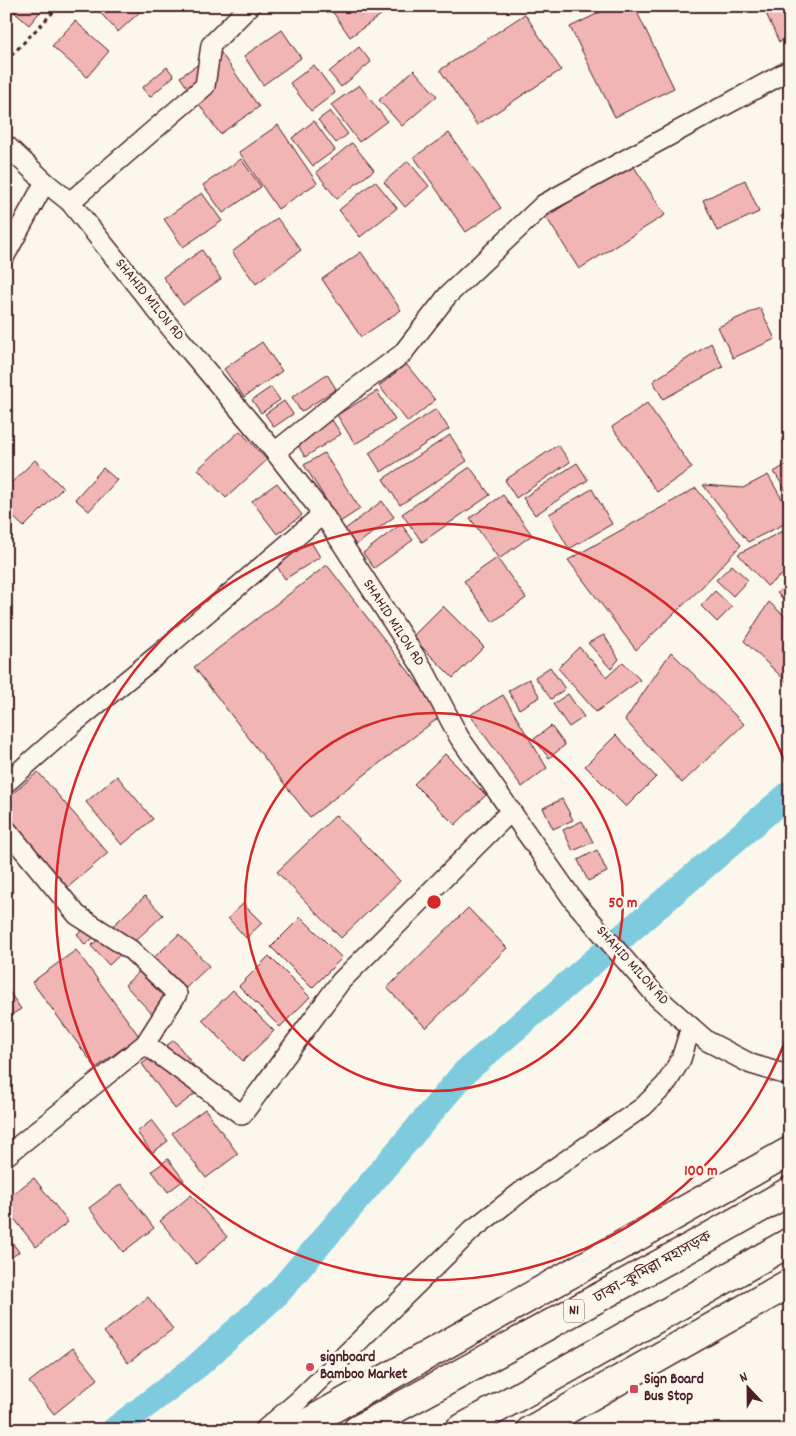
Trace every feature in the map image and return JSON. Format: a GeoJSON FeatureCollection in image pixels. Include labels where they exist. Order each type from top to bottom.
{"type":"FeatureCollection","features":[{"type":"Feature","properties":{"kind":"highway"},"geometry":{"type":"LineString","coordinates":[[295,1430],[790,1151]]}},
{"type":"Feature","properties":{"kind":"highway","name":"ঢাকা–কুমিল্লা মহাসড়ক"},"geometry":{"type":"LineString","coordinates":[[357,1430],[790,1191]]}},
{"type":"Feature","properties":{"kind":"highway"},"geometry":{"type":"LineString","coordinates":[[458,1430],[790,1242]]}},
{"type":"Feature","properties":{"kind":"highway"},"geometry":{"type":"LineString","coordinates":[[531,1430],[790,1283]]}},
{"type":"Feature","properties":{"kind":"street"},"geometry":{"type":"LineString","coordinates":[[70,202],[205,86],[210,45],[250,6]]}},
{"type":"Feature","properties":{"kind":"street"},"geometry":{"type":"LineString","coordinates":[[275,452],[337,402],[402,354],[448,296],[544,204],[790,70]]}},
{"type":"Feature","properties":{"kind":"street","name":"SHAHID MILON RD"},"geometry":{"type":"LineString","coordinates":[[6,145],[44,182],[70,202],[174,332],[275,452],[322,514],[425,672],[459,737],[574,902],[657,997],[707,1041],[751,1064],[790,1076]]}},
{"type":"Feature","properties":{"kind":"street"},"geometry":{"type":"LineString","coordinates":[[6,254],[44,182]]}},
{"type":"Feature","properties":{"kind":"street"},"geometry":{"type":"LineString","coordinates":[[6,784],[72,725],[159,654],[322,514]]}},
{"type":"Feature","properties":{"kind":"street"},"geometry":{"type":"LineString","coordinates":[[145,1044],[242,1115],[341,981],[511,812]]}},
{"type":"Feature","properties":{"kind":"street"},"geometry":{"type":"LineString","coordinates":[[6,829],[77,915],[132,950],[177,994],[145,1044],[6,1156]]}},
{"type":"Feature","properties":{"kind":"street"},"geometry":{"type":"LineString","coordinates":[[264,1430],[298,1401],[472,1230],[526,1188],[642,1108],[666,1084],[681,1059],[691,1027]]}},
{"type":"Feature","properties":{"kind":"path"},"geometry":{"type":"LineString","coordinates":[[6,61],[59,6]]}},
{"type":"Feature","properties":{"kind":"building"},"geometry":{"type":"Polygon","coordinates":[[[7,6],[45,6],[29,25],[7,6]]]}},
{"type":"Feature","properties":{"kind":"building"},"geometry":{"type":"Polygon","coordinates":[[[94,6],[142,6],[144,8],[118,32],[94,6]]]}},
{"type":"Feature","properties":{"kind":"building"},"geometry":{"type":"Polygon","coordinates":[[[333,6],[385,6],[388,10],[350,37],[330,8],[333,6]]]}},
{"type":"Feature","properties":{"kind":"building"},"geometry":{"type":"Polygon","coordinates":[[[613,6],[634,6],[674,88],[615,117],[570,27],[613,6]]]}},
{"type":"Feature","properties":{"kind":"building"},"geometry":{"type":"Polygon","coordinates":[[[775,6],[790,6],[790,37],[779,42],[765,11],[775,6]]]}},
{"type":"Feature","properties":{"kind":"building"},"geometry":{"type":"Polygon","coordinates":[[[525,14],[561,70],[477,125],[440,70],[525,14]]]}},
{"type":"Feature","properties":{"kind":"building"},"geometry":{"type":"Polygon","coordinates":[[[75,21],[109,51],[87,77],[52,46],[75,21]]]}},
{"type":"Feature","properties":{"kind":"building"},"geometry":{"type":"Polygon","coordinates":[[[282,30],[301,58],[263,85],[244,56],[282,30]]]}},
{"type":"Feature","properties":{"kind":"building"},"geometry":{"type":"Polygon","coordinates":[[[359,47],[371,62],[341,87],[329,72],[359,47]]]}},
{"type":"Feature","properties":{"kind":"building"},"geometry":{"type":"Polygon","coordinates":[[[219,50],[259,107],[220,134],[180,77],[219,50]]]}},
{"type":"Feature","properties":{"kind":"building"},"geometry":{"type":"Polygon","coordinates":[[[314,65],[335,93],[311,111],[290,83],[314,65]]]}},
{"type":"Feature","properties":{"kind":"building"},"geometry":{"type":"Polygon","coordinates":[[[167,67],[174,76],[150,97],[142,88],[167,67]]]}},
{"type":"Feature","properties":{"kind":"building"},"geometry":{"type":"Polygon","coordinates":[[[414,70],[437,96],[402,126],[379,100],[414,70]]]}},
{"type":"Feature","properties":{"kind":"building"},"geometry":{"type":"Polygon","coordinates":[[[359,85],[387,121],[359,142],[331,105],[359,85]]]}},
{"type":"Feature","properties":{"kind":"building"},"geometry":{"type":"Polygon","coordinates":[[[330,111],[348,134],[336,143],[318,120],[330,111]]]}},
{"type":"Feature","properties":{"kind":"building"},"geometry":{"type":"Polygon","coordinates":[[[314,121],[335,150],[313,166],[292,138],[314,121]]]}},
{"type":"Feature","properties":{"kind":"building"},"geometry":{"type":"Polygon","coordinates":[[[278,125],[317,183],[278,209],[239,152],[278,125]]]}},
{"type":"Feature","properties":{"kind":"building"},"geometry":{"type":"Polygon","coordinates":[[[449,133],[501,208],[466,232],[414,157],[449,133]]]}},
{"type":"Feature","properties":{"kind":"building"},"geometry":{"type":"Polygon","coordinates":[[[352,143],[374,170],[337,199],[316,172],[352,143]]]}},
{"type":"Feature","properties":{"kind":"building"},"geometry":{"type":"Polygon","coordinates":[[[241,159],[261,187],[223,213],[203,185],[241,159]]]}},
{"type":"Feature","properties":{"kind":"building"},"geometry":{"type":"Polygon","coordinates":[[[408,161],[429,186],[405,207],[384,182],[408,161]]]}},
{"type":"Feature","properties":{"kind":"building"},"geometry":{"type":"Polygon","coordinates":[[[631,162],[665,215],[579,269],[546,217],[631,162]]]}},
{"type":"Feature","properties":{"kind":"building"},"geometry":{"type":"Polygon","coordinates":[[[745,180],[759,212],[717,231],[703,200],[745,180]]]}},
{"type":"Feature","properties":{"kind":"building"},"geometry":{"type":"Polygon","coordinates":[[[375,181],[397,208],[360,237],[339,210],[375,181]]]}},
{"type":"Feature","properties":{"kind":"building"},"geometry":{"type":"Polygon","coordinates":[[[202,193],[222,221],[183,247],[164,219],[202,193]]]}},
{"type":"Feature","properties":{"kind":"building"},"geometry":{"type":"Polygon","coordinates":[[[790,212],[790,236],[781,216],[790,212]]]}},
{"type":"Feature","properties":{"kind":"building"},"geometry":{"type":"Polygon","coordinates":[[[277,218],[301,250],[256,284],[232,252],[277,218]]]}},
{"type":"Feature","properties":{"kind":"building"},"geometry":{"type":"Polygon","coordinates":[[[202,250],[221,279],[183,305],[163,277],[202,250]]]}},
{"type":"Feature","properties":{"kind":"building"},"geometry":{"type":"Polygon","coordinates":[[[361,252],[401,310],[361,337],[322,279],[361,252]]]}},
{"type":"Feature","properties":{"kind":"building"},"geometry":{"type":"Polygon","coordinates":[[[760,308],[775,339],[733,358],[718,327],[760,308]]]}},
{"type":"Feature","properties":{"kind":"building"},"geometry":{"type":"Polygon","coordinates":[[[262,342],[282,371],[244,397],[224,369],[262,342]]]}},
{"type":"Feature","properties":{"kind":"building"},"geometry":{"type":"Polygon","coordinates":[[[711,343],[723,367],[663,399],[653,381],[711,343]]]}},
{"type":"Feature","properties":{"kind":"building"},"geometry":{"type":"Polygon","coordinates":[[[406,364],[435,400],[408,422],[379,386],[406,364]]]}},
{"type":"Feature","properties":{"kind":"building"},"geometry":{"type":"Polygon","coordinates":[[[327,374],[336,389],[301,412],[292,397],[327,374]]]}},
{"type":"Feature","properties":{"kind":"building"},"geometry":{"type":"Polygon","coordinates":[[[271,387],[280,400],[261,413],[252,400],[271,387]]]}},
{"type":"Feature","properties":{"kind":"building"},"geometry":{"type":"Polygon","coordinates":[[[377,391],[395,420],[355,444],[337,415],[377,391]]]}},
{"type":"Feature","properties":{"kind":"building"},"geometry":{"type":"Polygon","coordinates":[[[284,401],[293,414],[274,427],[265,414],[284,401]]]}},
{"type":"Feature","properties":{"kind":"building"},"geometry":{"type":"Polygon","coordinates":[[[647,403],[692,468],[657,492],[612,427],[647,403]]]}},
{"type":"Feature","properties":{"kind":"building"},"geometry":{"type":"Polygon","coordinates":[[[436,409],[449,429],[381,472],[369,453],[436,409]]]}},
{"type":"Feature","properties":{"kind":"building"},"geometry":{"type":"Polygon","coordinates":[[[332,420],[341,434],[305,457],[296,442],[332,420]]]}},
{"type":"Feature","properties":{"kind":"building"},"geometry":{"type":"Polygon","coordinates":[[[240,431],[267,460],[226,498],[198,469],[240,431]]]}},
{"type":"Feature","properties":{"kind":"building"},"geometry":{"type":"Polygon","coordinates":[[[450,435],[467,461],[400,505],[383,479],[450,435]]]}},
{"type":"Feature","properties":{"kind":"building"},"geometry":{"type":"Polygon","coordinates":[[[558,445],[570,462],[516,498],[505,480],[558,445]]]}},
{"type":"Feature","properties":{"kind":"building"},"geometry":{"type":"Polygon","coordinates":[[[324,453],[360,509],[340,522],[304,465],[324,453]]]}},
{"type":"Feature","properties":{"kind":"building"},"geometry":{"type":"Polygon","coordinates":[[[35,460],[63,488],[24,527],[6,510],[6,488],[35,460]]]}},
{"type":"Feature","properties":{"kind":"building"},"geometry":{"type":"Polygon","coordinates":[[[790,462],[790,497],[774,472],[790,462]]]}},
{"type":"Feature","properties":{"kind":"building"},"geometry":{"type":"Polygon","coordinates":[[[577,463],[588,480],[535,515],[523,498],[577,463]]]}},
{"type":"Feature","properties":{"kind":"building"},"geometry":{"type":"Polygon","coordinates":[[[470,467],[490,495],[422,542],[402,514],[470,467]]]}},
{"type":"Feature","properties":{"kind":"building"},"geometry":{"type":"Polygon","coordinates":[[[103,468],[117,480],[89,511],[75,499],[103,468]]]}},
{"type":"Feature","properties":{"kind":"building"},"geometry":{"type":"Polygon","coordinates":[[[768,475],[790,513],[790,521],[748,542],[703,485],[743,488],[768,475]]]}},
{"type":"Feature","properties":{"kind":"building"},"geometry":{"type":"Polygon","coordinates":[[[277,483],[302,515],[277,534],[252,501],[277,483]]]}},
{"type":"Feature","properties":{"kind":"building"},"geometry":{"type":"Polygon","coordinates":[[[696,488],[741,545],[700,589],[636,650],[568,560],[696,488]]]}},
{"type":"Feature","properties":{"kind":"building"},"geometry":{"type":"Polygon","coordinates":[[[592,489],[612,524],[569,549],[549,514],[592,489]]]}},
{"type":"Feature","properties":{"kind":"building"},"geometry":{"type":"Polygon","coordinates":[[[503,495],[532,535],[499,559],[470,518],[503,495]]]}},
{"type":"Feature","properties":{"kind":"building"},"geometry":{"type":"Polygon","coordinates":[[[382,501],[394,517],[356,545],[344,530],[382,501]]]}},
{"type":"Feature","properties":{"kind":"building"},"geometry":{"type":"Polygon","coordinates":[[[401,524],[413,540],[374,568],[363,553],[401,524]]]}},
{"type":"Feature","properties":{"kind":"building"},"geometry":{"type":"Polygon","coordinates":[[[790,527],[790,569],[767,586],[738,554],[790,527]]]}},
{"type":"Feature","properties":{"kind":"building"},"geometry":{"type":"Polygon","coordinates":[[[311,542],[320,557],[285,579],[276,565],[311,542]]]}},
{"type":"Feature","properties":{"kind":"building"},"geometry":{"type":"Polygon","coordinates":[[[497,558],[526,598],[493,622],[464,581],[497,558]]]}},
{"type":"Feature","properties":{"kind":"building"},"geometry":{"type":"Polygon","coordinates":[[[327,565],[442,715],[310,817],[194,667],[327,565]]]}},
{"type":"Feature","properties":{"kind":"building"},"geometry":{"type":"Polygon","coordinates":[[[732,565],[748,580],[733,596],[716,580],[732,565]]]}},
{"type":"Feature","properties":{"kind":"building"},"geometry":{"type":"Polygon","coordinates":[[[790,582],[790,606],[777,593],[790,582]]]}},
{"type":"Feature","properties":{"kind":"building"},"geometry":{"type":"Polygon","coordinates":[[[715,591],[732,607],[717,622],[701,606],[715,591]]]}},
{"type":"Feature","properties":{"kind":"building"},"geometry":{"type":"Polygon","coordinates":[[[769,602],[790,621],[790,685],[744,641],[769,602]]]}},
{"type":"Feature","properties":{"kind":"building"},"geometry":{"type":"Polygon","coordinates":[[[443,606],[484,647],[453,678],[412,637],[443,606]]]}},
{"type":"Feature","properties":{"kind":"building"},"geometry":{"type":"Polygon","coordinates":[[[604,635],[619,659],[611,669],[588,643],[604,635]]]}},
{"type":"Feature","properties":{"kind":"building"},"geometry":{"type":"Polygon","coordinates":[[[579,647],[607,677],[623,662],[640,680],[596,712],[558,668],[579,647]]]}},
{"type":"Feature","properties":{"kind":"building"},"geometry":{"type":"Polygon","coordinates":[[[671,652],[744,724],[682,783],[625,720],[671,652]]]}},
{"type":"Feature","properties":{"kind":"building"},"geometry":{"type":"Polygon","coordinates":[[[550,667],[565,689],[551,699],[535,677],[550,667]]]}},
{"type":"Feature","properties":{"kind":"building"},"geometry":{"type":"Polygon","coordinates":[[[529,679],[540,697],[519,709],[508,691],[529,679]]]}},
{"type":"Feature","properties":{"kind":"building"},"geometry":{"type":"Polygon","coordinates":[[[568,694],[584,717],[569,727],[553,704],[568,694]]]}},
{"type":"Feature","properties":{"kind":"building"},"geometry":{"type":"Polygon","coordinates":[[[503,695],[547,768],[522,787],[470,715],[503,695]]]}},
{"type":"Feature","properties":{"kind":"building"},"geometry":{"type":"Polygon","coordinates":[[[551,726],[565,745],[549,758],[534,739],[551,726]]]}},
{"type":"Feature","properties":{"kind":"building"},"geometry":{"type":"Polygon","coordinates":[[[616,735],[656,777],[626,807],[585,766],[616,735]]]}},
{"type":"Feature","properties":{"kind":"building"},"geometry":{"type":"Polygon","coordinates":[[[445,754],[486,795],[455,825],[414,784],[445,754]]]}},
{"type":"Feature","properties":{"kind":"building"},"geometry":{"type":"Polygon","coordinates":[[[38,772],[108,853],[67,888],[6,818],[6,799],[38,772]]]}},
{"type":"Feature","properties":{"kind":"building"},"geometry":{"type":"Polygon","coordinates":[[[117,776],[153,819],[122,845],[86,802],[117,776]]]}},
{"type":"Feature","properties":{"kind":"building"},"geometry":{"type":"Polygon","coordinates":[[[562,799],[573,820],[553,829],[543,808],[562,799]]]}},
{"type":"Feature","properties":{"kind":"building"},"geometry":{"type":"Polygon","coordinates":[[[336,815],[400,881],[341,938],[277,872],[336,815]]]}},
{"type":"Feature","properties":{"kind":"building"},"geometry":{"type":"Polygon","coordinates":[[[582,821],[593,842],[573,851],[563,830],[582,821]]]}},
{"type":"Feature","properties":{"kind":"building"},"geometry":{"type":"Polygon","coordinates":[[[597,850],[607,872],[588,881],[578,860],[597,850]]]}},
{"type":"Feature","properties":{"kind":"building"},"geometry":{"type":"Polygon","coordinates":[[[145,896],[163,915],[109,965],[91,946],[145,896]]]}},
{"type":"Feature","properties":{"kind":"building"},"geometry":{"type":"Polygon","coordinates":[[[243,904],[262,923],[246,938],[228,918],[243,904]]]}},
{"type":"Feature","properties":{"kind":"building"},"geometry":{"type":"Polygon","coordinates":[[[468,908],[507,948],[426,1028],[387,988],[468,908]]]}},
{"type":"Feature","properties":{"kind":"building"},"geometry":{"type":"Polygon","coordinates":[[[301,917],[342,958],[312,988],[271,947],[301,917]]]}},
{"type":"Feature","properties":{"kind":"building"},"geometry":{"type":"Polygon","coordinates":[[[97,918],[105,928],[85,945],[77,934],[97,918]]]}},
{"type":"Feature","properties":{"kind":"building"},"geometry":{"type":"Polygon","coordinates":[[[179,934],[209,966],[155,1017],[125,985],[179,934]]]}},
{"type":"Feature","properties":{"kind":"building"},"geometry":{"type":"Polygon","coordinates":[[[76,950],[139,1036],[96,1068],[32,982],[76,950]]]}},
{"type":"Feature","properties":{"kind":"building"},"geometry":{"type":"Polygon","coordinates":[[[269,956],[310,997],[280,1027],[239,986],[269,956]]]}},
{"type":"Feature","properties":{"kind":"building"},"geometry":{"type":"Polygon","coordinates":[[[6,987],[21,1009],[6,1018],[6,987]]]}},
{"type":"Feature","properties":{"kind":"building"},"geometry":{"type":"Polygon","coordinates":[[[233,990],[274,1031],[243,1061],[202,1020],[233,990]]]}},
{"type":"Feature","properties":{"kind":"building"},"geometry":{"type":"Polygon","coordinates":[[[174,1040],[208,1084],[175,1109],[142,1064],[174,1040]]]}},
{"type":"Feature","properties":{"kind":"building"},"geometry":{"type":"Polygon","coordinates":[[[205,1109],[238,1154],[206,1178],[172,1133],[205,1109]]]}},
{"type":"Feature","properties":{"kind":"building"},"geometry":{"type":"Polygon","coordinates":[[[152,1120],[168,1141],[152,1153],[137,1132],[152,1120]]]}},
{"type":"Feature","properties":{"kind":"building"},"geometry":{"type":"Polygon","coordinates":[[[168,1159],[184,1180],[168,1192],[152,1171],[168,1159]]]}},
{"type":"Feature","properties":{"kind":"building"},"geometry":{"type":"Polygon","coordinates":[[[34,1178],[68,1222],[36,1247],[6,1208],[6,1199],[34,1178]]]}},
{"type":"Feature","properties":{"kind":"building"},"geometry":{"type":"Polygon","coordinates":[[[121,1184],[154,1228],[123,1252],[89,1208],[121,1184]]]}},
{"type":"Feature","properties":{"kind":"building"},"geometry":{"type":"Polygon","coordinates":[[[191,1195],[227,1237],[196,1264],[160,1221],[191,1195]]]}},
{"type":"Feature","properties":{"kind":"building"},"geometry":{"type":"Polygon","coordinates":[[[6,1234],[19,1252],[6,1261],[6,1234]]]}},
{"type":"Feature","properties":{"kind":"building"},"geometry":{"type":"Polygon","coordinates":[[[148,1297],[173,1329],[128,1363],[104,1332],[148,1297]]]}},
{"type":"Feature","properties":{"kind":"building"},"geometry":{"type":"Polygon","coordinates":[[[73,1348],[98,1379],[54,1414],[29,1382],[73,1348]]]}},
{"type":"Feature","properties":{"kind":"waterway"},"geometry":{"type":"LineString","coordinates":[[114,1430],[197,1366],[278,1293],[465,1072],[790,793]]}},
{"type":"Feature","properties":{"kind":"place","name":"signboard Bamboo Market"},"geometry":{"type":"Point","coordinates":[310,1367]}},
{"type":"Feature","properties":{"kind":"place","name":"Sign Board Bus Stop"},"geometry":{"type":"Point","coordinates":[634,1389]}}]}
